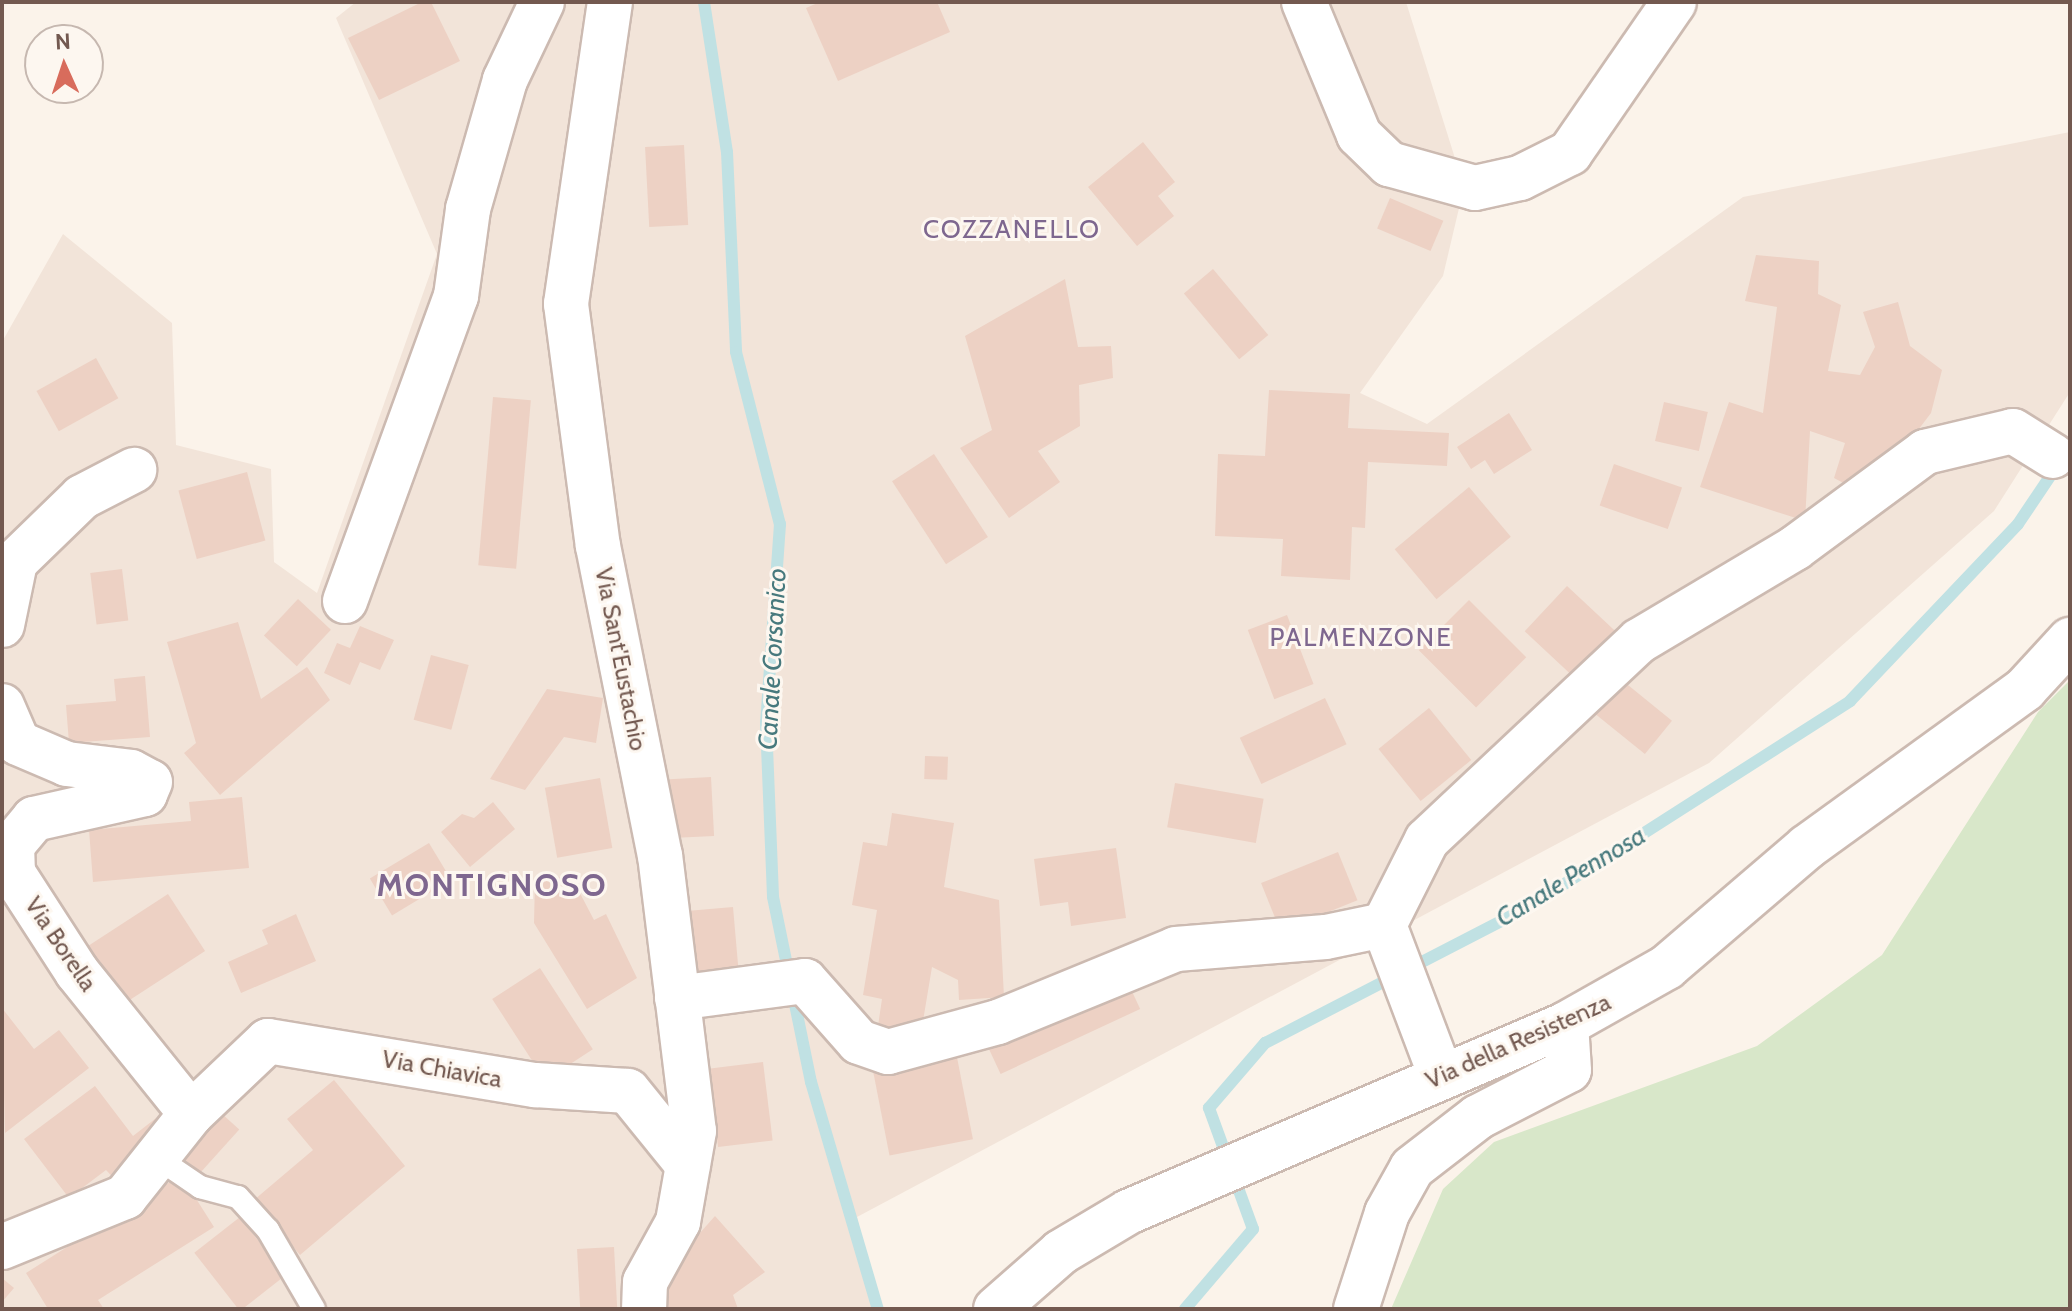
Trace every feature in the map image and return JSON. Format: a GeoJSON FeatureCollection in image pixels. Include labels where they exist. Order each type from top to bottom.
{"type":"FeatureCollection","features":[{"type":"Feature","properties":{"kind":"street"},"geometry":{"type":"LineString","coordinates":[[345,601],[456,296],[468,209],[505,80],[542,2]]}},
{"type":"Feature","properties":{"kind":"street","name":"Via Sant'Eustachio"},"geometry":{"type":"LineString","coordinates":[[610,2],[566,304],[598,546],[660,855],[694,1131],[678,1222],[645,1282],[644,1309]]}},
{"type":"Feature","properties":{"kind":"street"},"geometry":{"type":"LineString","coordinates":[[1304,2],[1359,135],[1389,164],[1475,188],[1520,178],[1570,153],[1674,2]]}},
{"type":"Feature","properties":{"kind":"street"},"geometry":{"type":"LineString","coordinates":[[1441,1076],[1384,925],[1427,840],[1639,641],[1795,548],[1925,452],[2013,431],[2053,456]]}},
{"type":"Feature","properties":{"kind":"street"},"geometry":{"type":"LineString","coordinates":[[2,625],[15,562],[82,497],[134,470]]}},
{"type":"Feature","properties":{"kind":"street","name":"Via della Resistenza"},"geometry":{"type":"LineString","coordinates":[[996,1309],[1061,1252],[1128,1212],[1566,1024],[1667,967],[1807,847],[2025,689],[2070,640]]}},
{"type":"Feature","properties":{"kind":"street","name":"Via Borella"},"geometry":{"type":"LineString","coordinates":[[2,706],[18,743],[67,764],[131,772],[150,782],[145,794],[34,819],[12,845],[13,873],[77,972],[191,1114]]}},
{"type":"Feature","properties":{"kind":"street"},"geometry":{"type":"LineString","coordinates":[[677,998],[805,981],[859,1042],[888,1052],[998,1022],[1176,949],[1326,937],[1384,925]]}},
{"type":"Feature","properties":{"kind":"street"},"geometry":{"type":"LineString","coordinates":[[1356,1309],[1387,1213],[1412,1168],[1478,1117],[1569,1070],[1566,1024]]}},
{"type":"Feature","properties":{"kind":"street","name":"Via Chiavica"},"geometry":{"type":"LineString","coordinates":[[191,1114],[268,1041],[535,1085],[628,1091],[688,1165]]}},
{"type":"Feature","properties":{"kind":"street"},"geometry":{"type":"LineString","coordinates":[[2,1247],[125,1197],[159,1159],[191,1114]]}},
{"type":"Feature","properties":{"kind":"lane"},"geometry":{"type":"LineString","coordinates":[[159,1159],[200,1187],[238,1197],[268,1230],[314,1309]]}},
{"type":"Feature","properties":{"kind":"shaded area"},"geometry":{"type":"Polygon","coordinates":[[[356,2],[1406,2],[1464,187],[1443,276],[1360,393],[1427,424],[1743,197],[2070,132],[2070,392],[1994,511],[1709,763],[857,1217],[878,1309],[2,1309],[2,342],[63,234],[172,323],[176,445],[271,469],[274,562],[317,593],[437,254],[336,18],[356,2]]]}},
{"type":"Feature","properties":{"kind":"green space"},"geometry":{"type":"Polygon","coordinates":[[[2070,680],[2070,1309],[1391,1309],[1443,1189],[1494,1142],[1757,1046],[1882,955],[2038,712],[2070,680]]]}},
{"type":"Feature","properties":{"kind":"building"},"geometry":{"type":"Polygon","coordinates":[[[422,2],[431,2],[460,61],[379,100],[348,38],[422,2]]]}},
{"type":"Feature","properties":{"kind":"building"},"geometry":{"type":"Polygon","coordinates":[[[820,2],[937,2],[950,32],[838,81],[806,8],[820,2]]]}},
{"type":"Feature","properties":{"kind":"building"},"geometry":{"type":"Polygon","coordinates":[[[1143,142],[1175,182],[1158,196],[1174,216],[1137,246],[1088,187],[1143,142]]]}},
{"type":"Feature","properties":{"kind":"building"},"geometry":{"type":"Polygon","coordinates":[[[684,145],[688,225],[649,227],[645,147],[684,145]]]}},
{"type":"Feature","properties":{"kind":"building"},"geometry":{"type":"Polygon","coordinates":[[[1390,198],[1443,221],[1430,251],[1377,228],[1390,198]]]}},
{"type":"Feature","properties":{"kind":"building"},"geometry":{"type":"Polygon","coordinates":[[[1756,255],[1819,261],[1818,294],[1841,305],[1828,371],[1860,375],[1875,347],[1863,312],[1898,302],[1910,346],[1942,370],[1931,413],[1868,496],[1834,478],[1845,443],[1810,431],[1805,521],[1700,487],[1729,402],[1763,413],[1777,307],[1745,301],[1756,255]]]}},
{"type":"Feature","properties":{"kind":"building"},"geometry":{"type":"Polygon","coordinates":[[[1213,269],[1268,335],[1239,359],[1184,293],[1213,269]]]}},
{"type":"Feature","properties":{"kind":"building"},"geometry":{"type":"Polygon","coordinates":[[[1065,279],[1078,347],[1111,346],[1113,378],[1079,385],[1080,426],[1038,451],[1060,482],[1009,518],[960,448],[992,430],[965,336],[1065,279]]]}},
{"type":"Feature","properties":{"kind":"building"},"geometry":{"type":"Polygon","coordinates":[[[96,358],[118,398],[59,431],[37,391],[96,358]]]}},
{"type":"Feature","properties":{"kind":"building"},"geometry":{"type":"Polygon","coordinates":[[[1269,390],[1350,394],[1348,428],[1449,433],[1447,466],[1368,462],[1365,528],[1352,527],[1350,580],[1281,576],[1283,539],[1215,536],[1218,454],[1265,456],[1269,390]]]}},
{"type":"Feature","properties":{"kind":"building"},"geometry":{"type":"Polygon","coordinates":[[[493,397],[531,400],[516,569],[478,565],[493,397]]]}},
{"type":"Feature","properties":{"kind":"building"},"geometry":{"type":"Polygon","coordinates":[[[1664,402],[1708,412],[1699,451],[1655,441],[1664,402]]]}},
{"type":"Feature","properties":{"kind":"building"},"geometry":{"type":"Polygon","coordinates":[[[1509,413],[1532,450],[1494,474],[1485,460],[1471,469],[1457,447],[1509,413]]]}},
{"type":"Feature","properties":{"kind":"building"},"geometry":{"type":"Polygon","coordinates":[[[934,454],[988,537],[946,564],[892,481],[934,454]]]}},
{"type":"Feature","properties":{"kind":"building"},"geometry":{"type":"Polygon","coordinates":[[[1614,464],[1682,487],[1668,529],[1600,506],[1614,464]]]}},
{"type":"Feature","properties":{"kind":"building"},"geometry":{"type":"Polygon","coordinates":[[[247,472],[265,541],[197,559],[178,490],[247,472]]]}},
{"type":"Feature","properties":{"kind":"building"},"geometry":{"type":"Polygon","coordinates":[[[1469,487],[1511,537],[1436,599],[1395,549],[1469,487]]]}},
{"type":"Feature","properties":{"kind":"building"},"geometry":{"type":"Polygon","coordinates":[[[122,569],[128,621],[97,625],[90,573],[122,569]]]}},
{"type":"Feature","properties":{"kind":"building"},"geometry":{"type":"Polygon","coordinates":[[[1567,586],[1619,634],[1577,680],[1525,631],[1567,586]]]}},
{"type":"Feature","properties":{"kind":"building"},"geometry":{"type":"Polygon","coordinates":[[[298,599],[331,630],[297,666],[264,636],[298,599]]]}},
{"type":"Feature","properties":{"kind":"building"},"geometry":{"type":"Polygon","coordinates":[[[1469,600],[1526,657],[1476,707],[1419,650],[1469,600]]]}},
{"type":"Feature","properties":{"kind":"building"},"geometry":{"type":"Polygon","coordinates":[[[1287,615],[1314,684],[1274,699],[1248,630],[1287,615]]]}},
{"type":"Feature","properties":{"kind":"building"},"geometry":{"type":"Polygon","coordinates":[[[238,622],[261,699],[307,667],[330,700],[220,795],[184,753],[196,743],[167,642],[238,622]]]}},
{"type":"Feature","properties":{"kind":"building"},"geometry":{"type":"Polygon","coordinates":[[[360,626],[394,640],[380,670],[360,662],[350,685],[324,673],[337,643],[350,648],[360,626]]]}},
{"type":"Feature","properties":{"kind":"building"},"geometry":{"type":"Polygon","coordinates":[[[431,655],[469,665],[451,730],[414,720],[431,655]]]}},
{"type":"Feature","properties":{"kind":"building"},"geometry":{"type":"Polygon","coordinates":[[[145,676],[150,737],[69,743],[66,705],[116,701],[114,679],[145,676]]]}},
{"type":"Feature","properties":{"kind":"building"},"geometry":{"type":"Polygon","coordinates":[[[1623,681],[1672,721],[1645,754],[1596,714],[1623,681]]]}},
{"type":"Feature","properties":{"kind":"building"},"geometry":{"type":"Polygon","coordinates":[[[547,689],[603,698],[596,743],[564,737],[525,790],[490,779],[547,689]]]}},
{"type":"Feature","properties":{"kind":"building"},"geometry":{"type":"Polygon","coordinates":[[[1325,698],[1347,744],[1261,784],[1240,738],[1325,698]]]}},
{"type":"Feature","properties":{"kind":"building"},"geometry":{"type":"Polygon","coordinates":[[[1429,708],[1471,760],[1421,801],[1378,749],[1429,708]]]}},
{"type":"Feature","properties":{"kind":"building"},"geometry":{"type":"Polygon","coordinates":[[[925,756],[948,757],[947,780],[924,779],[925,756]]]}},
{"type":"Feature","properties":{"kind":"building"},"geometry":{"type":"Polygon","coordinates":[[[711,777],[714,836],[672,838],[669,779],[711,777]]]}},
{"type":"Feature","properties":{"kind":"building"},"geometry":{"type":"Polygon","coordinates":[[[600,778],[612,848],[557,858],[545,788],[600,778]]]}},
{"type":"Feature","properties":{"kind":"building"},"geometry":{"type":"Polygon","coordinates":[[[1175,783],[1264,799],[1256,843],[1167,827],[1175,783]]]}},
{"type":"Feature","properties":{"kind":"building"},"geometry":{"type":"Polygon","coordinates":[[[242,797],[249,868],[93,882],[89,830],[191,821],[189,802],[242,797]]]}},
{"type":"Feature","properties":{"kind":"building"},"geometry":{"type":"Polygon","coordinates":[[[493,802],[515,829],[470,867],[441,832],[462,814],[474,818],[493,802]]]}},
{"type":"Feature","properties":{"kind":"building"},"geometry":{"type":"Polygon","coordinates":[[[892,813],[954,823],[944,887],[999,900],[1004,997],[959,1000],[958,980],[932,967],[922,1027],[878,1026],[882,999],[863,995],[877,910],[852,905],[863,842],[887,846],[892,813]]]}},
{"type":"Feature","properties":{"kind":"building"},"geometry":{"type":"Polygon","coordinates":[[[429,843],[451,880],[392,915],[370,879],[429,843]]]}},
{"type":"Feature","properties":{"kind":"building"},"geometry":{"type":"Polygon","coordinates":[[[1116,848],[1126,918],[1071,926],[1068,902],[1040,906],[1034,859],[1116,848]]]}},
{"type":"Feature","properties":{"kind":"building"},"geometry":{"type":"Polygon","coordinates":[[[1338,852],[1357,900],[1281,931],[1261,883],[1338,852]]]}},
{"type":"Feature","properties":{"kind":"building"},"geometry":{"type":"Polygon","coordinates":[[[571,876],[594,920],[606,914],[637,978],[587,1009],[534,923],[535,880],[571,876]]]}},
{"type":"Feature","properties":{"kind":"building"},"geometry":{"type":"Polygon","coordinates":[[[168,894],[205,951],[122,1005],[85,948],[168,894]]]}},
{"type":"Feature","properties":{"kind":"building"},"geometry":{"type":"Polygon","coordinates":[[[733,907],[740,984],[685,989],[678,912],[733,907]]]}},
{"type":"Feature","properties":{"kind":"building"},"geometry":{"type":"Polygon","coordinates":[[[296,914],[316,961],[241,993],[228,962],[268,944],[262,930],[296,914]]]}},
{"type":"Feature","properties":{"kind":"building"},"geometry":{"type":"Polygon","coordinates":[[[540,968],[593,1049],[545,1080],[492,999],[540,968]]]}},
{"type":"Feature","properties":{"kind":"building"},"geometry":{"type":"Polygon","coordinates":[[[1122,970],[1140,1009],[1001,1074],[982,1035],[1122,970]]]}},
{"type":"Feature","properties":{"kind":"building"},"geometry":{"type":"Polygon","coordinates":[[[2,1008],[34,1049],[59,1030],[89,1068],[5,1133],[2,1008]]]}},
{"type":"Feature","properties":{"kind":"building"},"geometry":{"type":"Polygon","coordinates":[[[955,1047],[973,1139],[889,1155],[872,1063],[955,1047]]]}},
{"type":"Feature","properties":{"kind":"building"},"geometry":{"type":"Polygon","coordinates":[[[763,1062],[773,1140],[718,1147],[708,1069],[763,1062]]]}},
{"type":"Feature","properties":{"kind":"building"},"geometry":{"type":"Polygon","coordinates":[[[334,1080],[405,1166],[300,1255],[254,1200],[313,1150],[287,1119],[334,1080]]]}},
{"type":"Feature","properties":{"kind":"building"},"geometry":{"type":"Polygon","coordinates":[[[95,1086],[133,1136],[160,1115],[174,1135],[121,1186],[106,1170],[69,1198],[24,1139],[95,1086]]]}},
{"type":"Feature","properties":{"kind":"building"},"geometry":{"type":"Polygon","coordinates":[[[211,1104],[239,1129],[197,1176],[169,1151],[211,1104]]]}},
{"type":"Feature","properties":{"kind":"building"},"geometry":{"type":"Polygon","coordinates":[[[181,1175],[214,1227],[98,1300],[104,1309],[48,1309],[26,1273],[181,1175]]]}},
{"type":"Feature","properties":{"kind":"building"},"geometry":{"type":"Polygon","coordinates":[[[715,1216],[765,1272],[733,1295],[738,1309],[654,1309],[652,1287],[715,1216]]]}},
{"type":"Feature","properties":{"kind":"building"},"geometry":{"type":"Polygon","coordinates":[[[240,1217],[286,1275],[242,1309],[238,1309],[194,1253],[240,1217]]]}},
{"type":"Feature","properties":{"kind":"building"},"geometry":{"type":"Polygon","coordinates":[[[614,1247],[617,1309],[580,1309],[577,1249],[614,1247]]]}},
{"type":"Feature","properties":{"kind":"building"},"geometry":{"type":"Polygon","coordinates":[[[2,1278],[14,1288],[2,1302],[2,1278]]]}},
{"type":"Feature","properties":{"kind":"waterway","name":"Canale Corsanico"},"geometry":{"type":"LineString","coordinates":[[704,2],[727,152],[736,352],[780,524],[766,722],[773,897],[811,1082],[878,1309]]}},
{"type":"Feature","properties":{"kind":"waterway","name":"Canale Pennosa"},"geometry":{"type":"LineString","coordinates":[[1185,1309],[1253,1229],[1209,1108],[1265,1043],[1530,906],[1850,701],[2018,524],[2057,466]]}},
{"type":"Feature","properties":{"kind":"district","name":"COZZANELLO"},"geometry":{"type":"Point","coordinates":[1012,230]}},
{"type":"Feature","properties":{"kind":"district","name":"PALMENZONE"},"geometry":{"type":"Point","coordinates":[1361,638]}},
{"type":"Feature","properties":{"kind":"district","name":"MONTIGNOSO"},"geometry":{"type":"Point","coordinates":[492,885]}}]}
